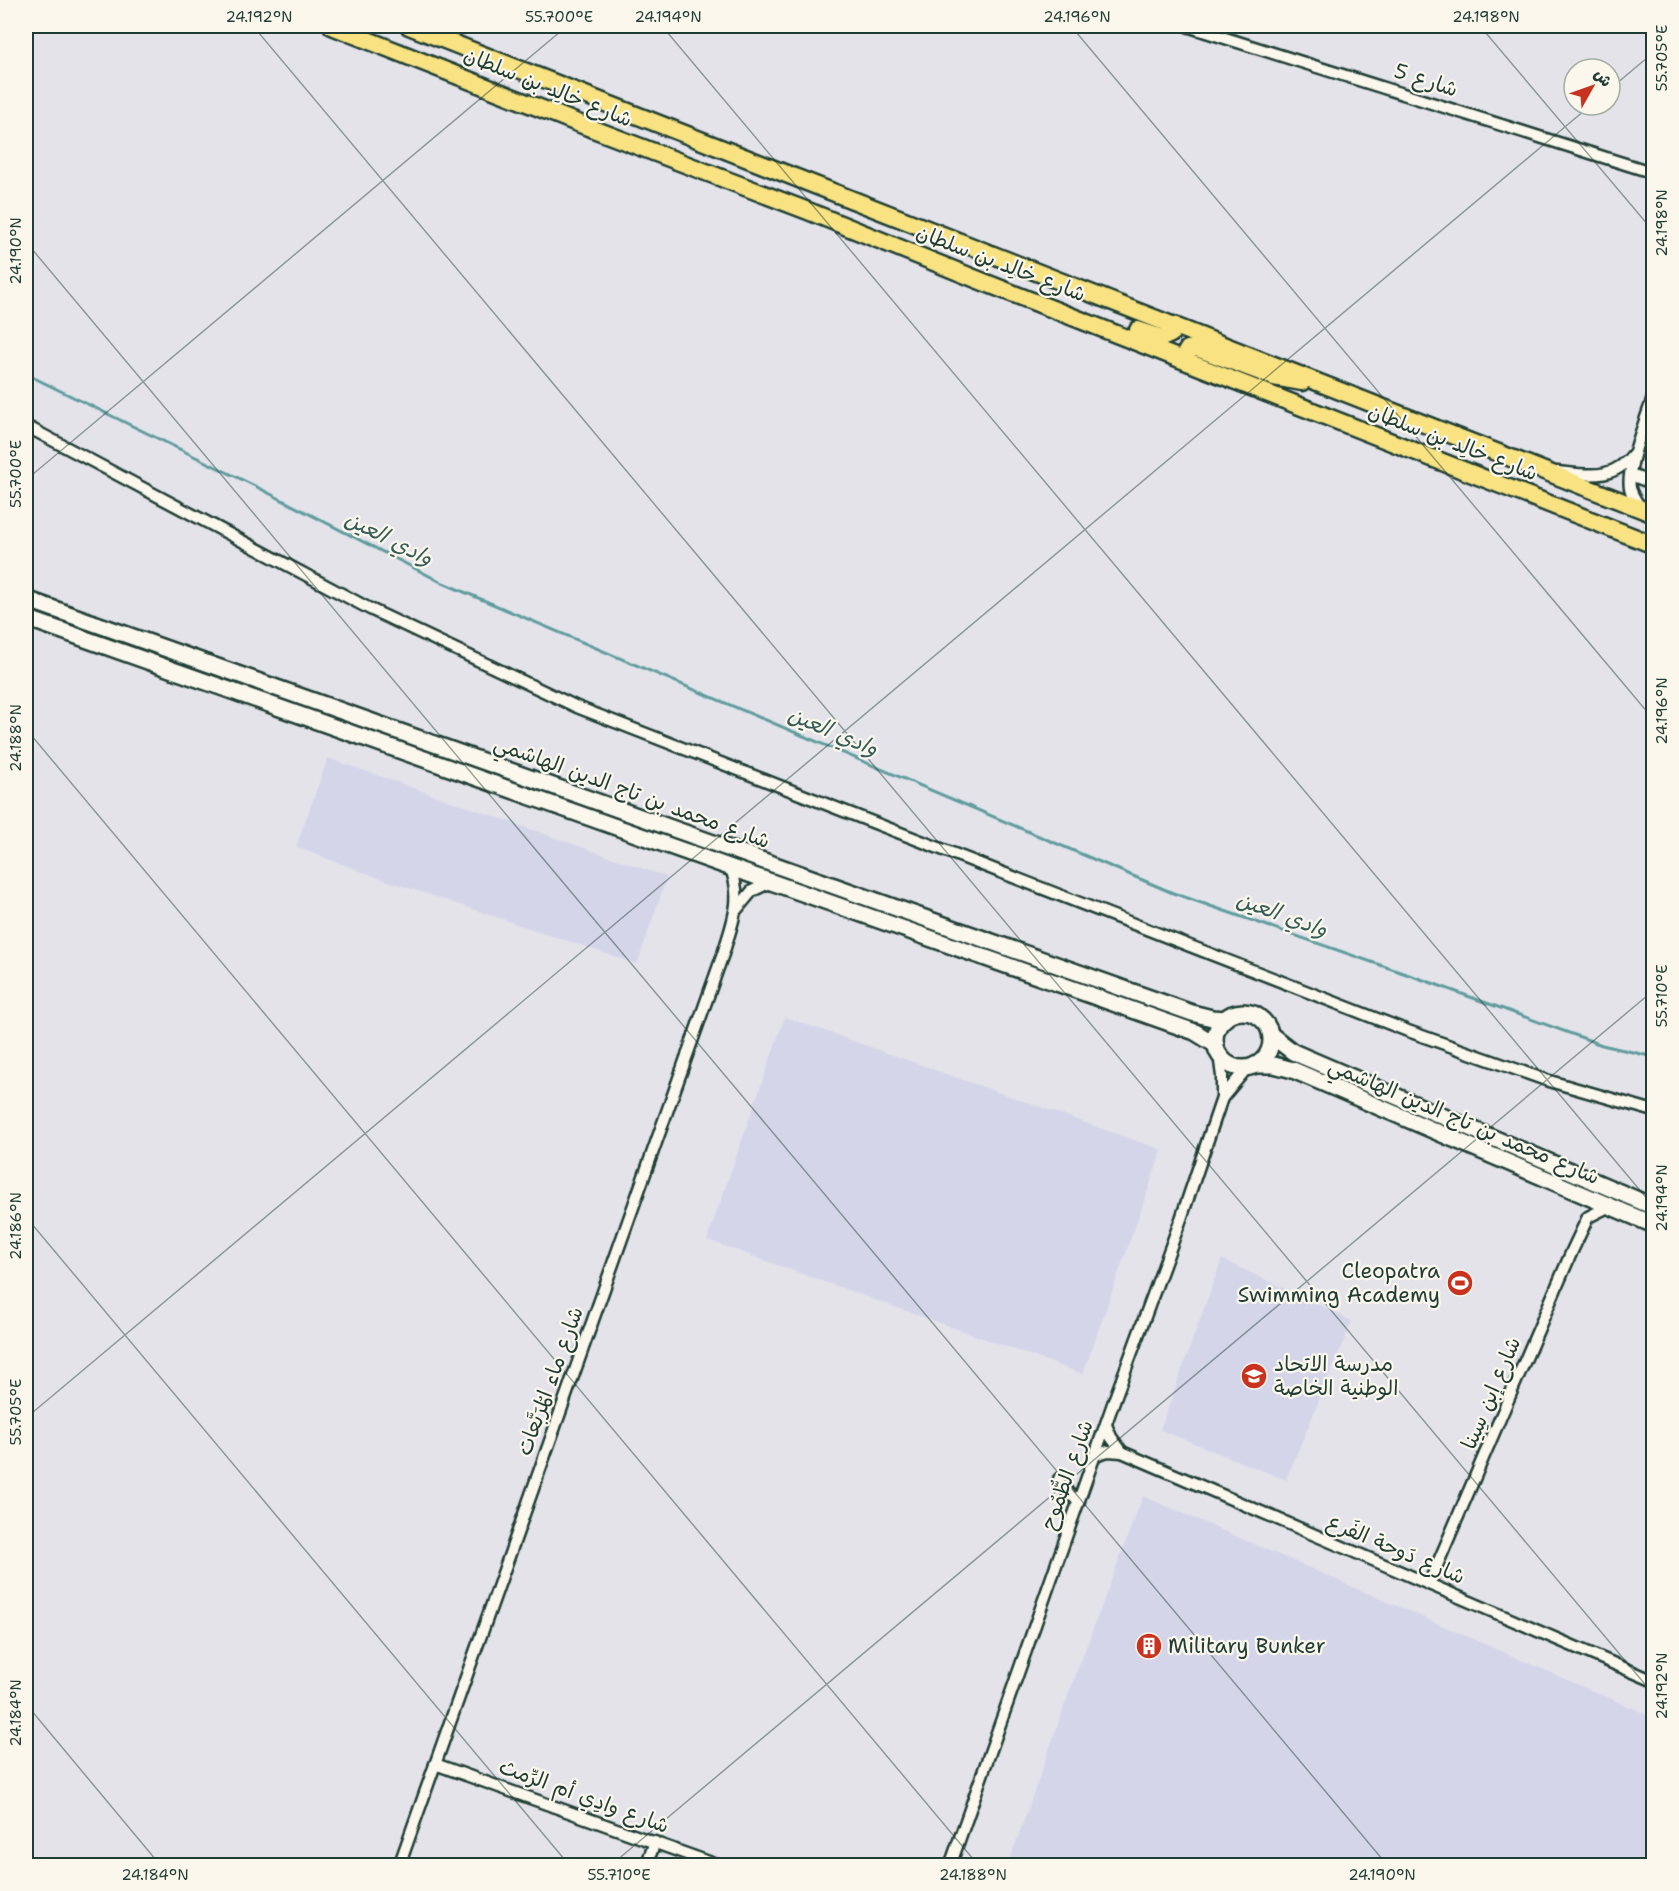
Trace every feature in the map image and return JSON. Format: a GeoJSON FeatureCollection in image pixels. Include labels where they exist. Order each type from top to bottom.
{"type":"FeatureCollection","features":[{"type":"Feature","properties":{"kind":"main road","name":"شارع خالِد بن سلطان"},"geometry":{"type":"LineString","coordinates":[[332,26],[808,211],[1653,545]]}},
{"type":"Feature","properties":{"kind":"main road","name":"شارع خالِد بن سلطان"},"geometry":{"type":"LineString","coordinates":[[409,26],[1648,511]]}},
{"type":"Feature","properties":{"kind":"main road"},"geometry":{"type":"LineString","coordinates":[[1037,302],[1066,303],[1162,338],[1170,334],[1174,326]]}},
{"type":"Feature","properties":{"kind":"main road"},"geometry":{"type":"LineString","coordinates":[[1182,359],[1188,349],[1197,348],[1274,377],[1321,382]]}},
{"type":"Feature","properties":{"kind":"street","name":"شارع 5"},"geometry":{"type":"LineString","coordinates":[[1187,26],[1653,172]]}},
{"type":"Feature","properties":{"kind":"street"},"geometry":{"type":"LineString","coordinates":[[1648,511],[1630,485],[1636,451],[1653,395]]}},
{"type":"Feature","properties":{"kind":"street"},"geometry":{"type":"LineString","coordinates":[[26,426],[370,609],[577,707],[1408,1031],[1546,1080],[1653,1112]]}},
{"type":"Feature","properties":{"kind":"street"},"geometry":{"type":"LineString","coordinates":[[1544,471],[1593,474],[1616,471],[1626,465],[1636,451]]}},
{"type":"Feature","properties":{"kind":"street"},"geometry":{"type":"LineString","coordinates":[[1631,475],[1653,484]]}},
{"type":"Feature","properties":{"kind":"street","name":"شارع محمد بن تاج الدين الهاشمي"},"geometry":{"type":"LineString","coordinates":[[26,599],[1192,1014],[1225,1019]]}},
{"type":"Feature","properties":{"kind":"street"},"geometry":{"type":"LineString","coordinates":[[26,605],[55,609]]}},
{"type":"Feature","properties":{"kind":"street","name":"شارع محمد بن تاج الدين الهاشمي"},"geometry":{"type":"LineString","coordinates":[[26,618],[1196,1032],[1217,1050]]}},
{"type":"Feature","properties":{"kind":"street","name":"شارع ماء المُرَبَّعات"},"geometry":{"type":"LineString","coordinates":[[399,1866],[715,977],[737,909],[736,883],[730,867]]}},
{"type":"Feature","properties":{"kind":"street","name":"شارع ماء المُرَبَّعات"},"geometry":{"type":"LineString","coordinates":[[737,909],[752,891],[773,881]]}},
{"type":"Feature","properties":{"kind":"street"},"geometry":{"type":"LineString","coordinates":[[1237,1013],[1256,1015],[1266,1024],[1271,1035],[1271,1043],[1266,1056],[1251,1067],[1231,1065],[1217,1050],[1216,1033],[1225,1019],[1237,1013]]}},
{"type":"Feature","properties":{"kind":"street","name":"شارع محمد بن تاج الدين الهاشمي"},"geometry":{"type":"LineString","coordinates":[[1271,1035],[1293,1052],[1653,1208]]}},
{"type":"Feature","properties":{"kind":"street","name":"شارع الطُّمُوح"},"geometry":{"type":"LineString","coordinates":[[950,1866],[1222,1098],[1222,1076],[1217,1050]]}},
{"type":"Feature","properties":{"kind":"street","name":"شارع محمد بن تاج الدين الهاشمي"},"geometry":{"type":"LineString","coordinates":[[1251,1067],[1274,1065],[1293,1070],[1653,1225]]}},
{"type":"Feature","properties":{"kind":"street","name":"شارع الطُّمُوح"},"geometry":{"type":"LineString","coordinates":[[1222,1098],[1251,1067]]}},
{"type":"Feature","properties":{"kind":"street"},"geometry":{"type":"LineString","coordinates":[[1580,1194],[1586,1205],[1588,1217],[1610,1206]]}},
{"type":"Feature","properties":{"kind":"street","name":"شارع إبن سِينا"},"geometry":{"type":"LineString","coordinates":[[1430,1584],[1588,1217]]}},
{"type":"Feature","properties":{"kind":"street"},"geometry":{"type":"LineString","coordinates":[[1106,1425],[1111,1437],[1122,1452]]}},
{"type":"Feature","properties":{"kind":"street","name":"شارع دَوحة الفَرع"},"geometry":{"type":"LineString","coordinates":[[1095,1455],[1108,1451],[1122,1452],[1653,1681]]}},
{"type":"Feature","properties":{"kind":"street"},"geometry":{"type":"LineString","coordinates":[[1059,1479],[1069,1494],[1079,1501]]}},
{"type":"Feature","properties":{"kind":"street","name":"شارع وادِي أم الرِّمث"},"geometry":{"type":"LineString","coordinates":[[435,1764],[720,1866]]}},
{"type":"Feature","properties":{"kind":"street"},"geometry":{"type":"LineString","coordinates":[[646,1866],[655,1842]]}},
{"type":"Feature","properties":{"kind":"shaded area"},"geometry":{"type":"Polygon","coordinates":[[[328,758],[667,877],[637,964],[385,880],[296,847],[328,758]]]}},
{"type":"Feature","properties":{"kind":"shaded area"},"geometry":{"type":"Polygon","coordinates":[[[785,1017],[1162,1150],[1083,1374],[707,1240],[785,1017]]]}},
{"type":"Feature","properties":{"kind":"shaded area","name":"مدرسة الاتحاد الوطنية الخاصة"},"geometry":{"type":"Polygon","coordinates":[[[1222,1259],[1352,1321],[1286,1480],[1160,1430],[1222,1259]]]}},
{"type":"Feature","properties":{"kind":"shaded area"},"geometry":{"type":"Polygon","coordinates":[[[1143,1496],[1653,1717],[1653,1865],[1008,1865],[1073,1682],[1143,1496]]]}},
{"type":"Feature","properties":{"kind":"waterway","name":"وادي العين"},"geometry":{"type":"LineString","coordinates":[[26,374],[255,486],[443,583],[1173,893],[1602,1045],[1654,1057]]}},
{"type":"Feature","properties":{"kind":"place","name":"Cleopatra Swimming Academy"},"geometry":{"type":"Point","coordinates":[1460,1283]}},
{"type":"Feature","properties":{"kind":"place","name":"مدرسة الاتحاد الوطنية الخاصة"},"geometry":{"type":"Point","coordinates":[1254,1376]}},
{"type":"Feature","properties":{"kind":"place","name":"Military Bunker"},"geometry":{"type":"Point","coordinates":[1149,1646]}}]}
